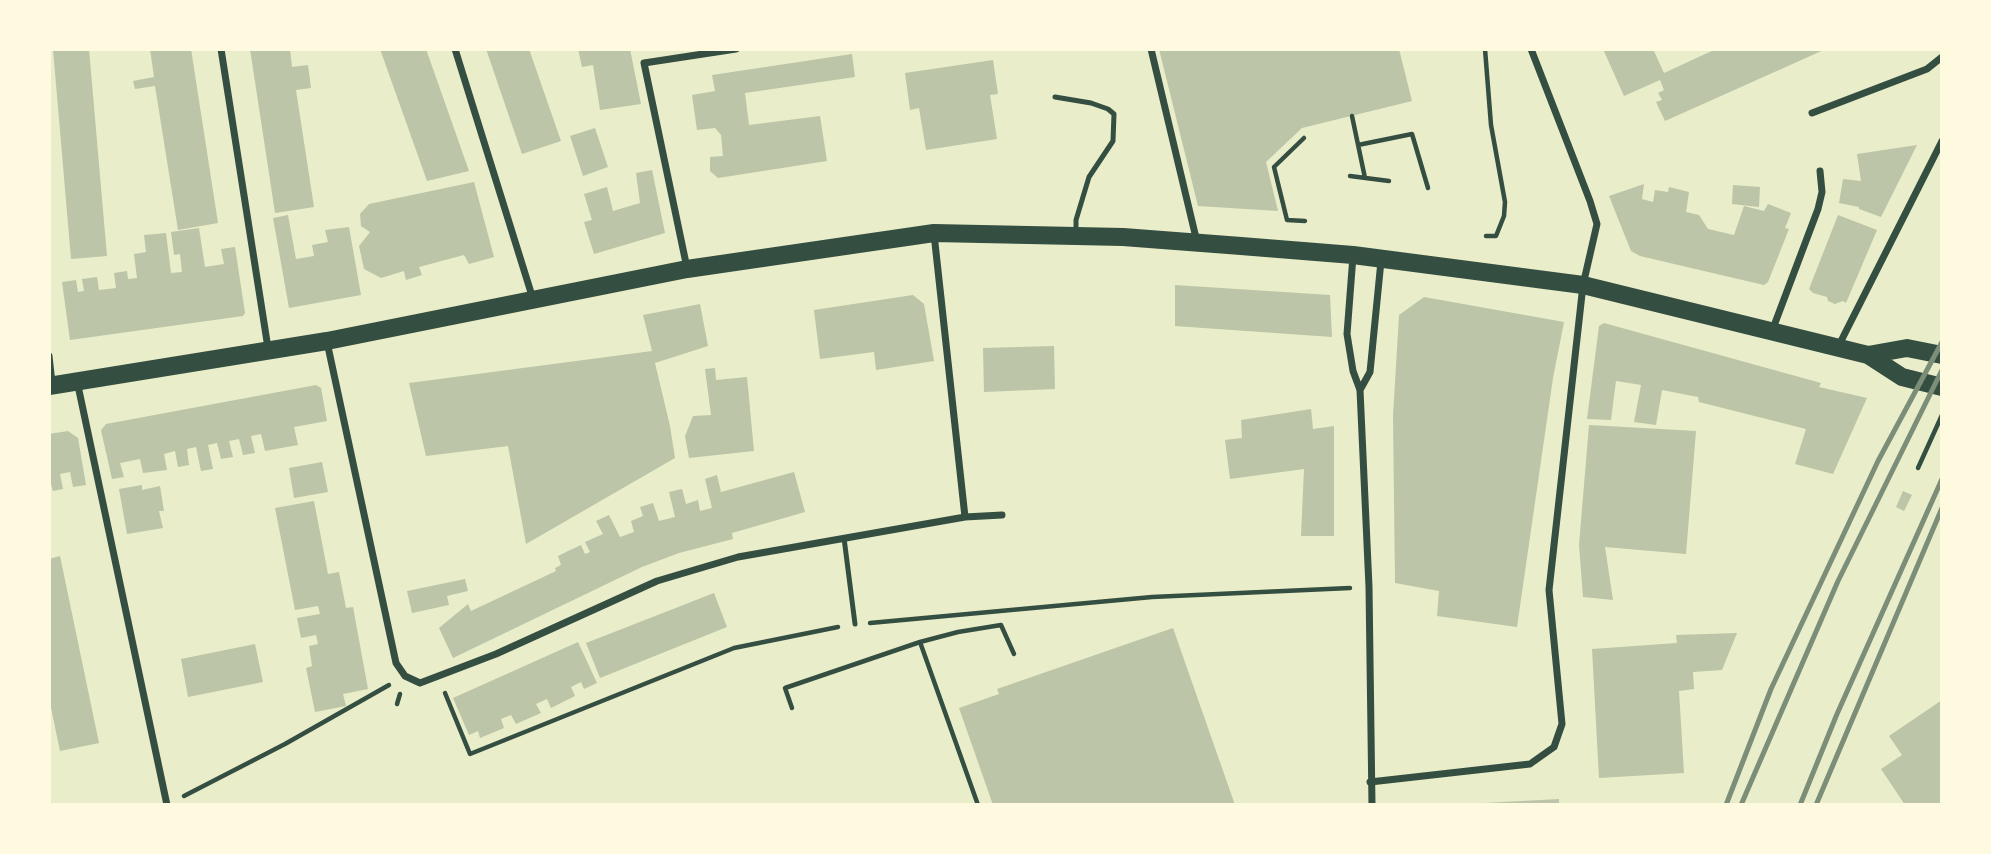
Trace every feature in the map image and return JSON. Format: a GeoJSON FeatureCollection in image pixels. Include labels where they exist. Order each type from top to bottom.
{"type":"FeatureCollection","features":[{"type":"Feature","properties":{"kind":"main road"},"geometry":{"type":"LineString","coordinates":[[50,386],[327,341],[687,269],[934,233],[1076,235],[1197,242],[1353,255],[1583,285],[1868,355],[1902,377],[1942,387]]}},
{"type":"Feature","properties":{"kind":"main road"},"geometry":{"type":"LineString","coordinates":[[1868,355],[1907,348],[1942,355]]}},
{"type":"Feature","properties":{"kind":"street"},"geometry":{"type":"LineString","coordinates":[[221,49],[268,349]]}},
{"type":"Feature","properties":{"kind":"street"},"geometry":{"type":"LineString","coordinates":[[456,49],[533,299]]}},
{"type":"Feature","properties":{"kind":"street"},"geometry":{"type":"LineString","coordinates":[[687,269],[644,63],[736,49]]}},
{"type":"Feature","properties":{"kind":"street"},"geometry":{"type":"LineString","coordinates":[[1151,49],[1197,242]]}},
{"type":"Feature","properties":{"kind":"street"},"geometry":{"type":"LineString","coordinates":[[1370,782],[1530,764],[1554,747],[1562,724],[1549,590],[1583,285],[1597,224],[1531,49]]}},
{"type":"Feature","properties":{"kind":"street"},"geometry":{"type":"LineString","coordinates":[[1812,113],[1927,69],[1942,57]]}},
{"type":"Feature","properties":{"kind":"street"},"geometry":{"type":"LineString","coordinates":[[1838,348],[1942,141]]}},
{"type":"Feature","properties":{"kind":"street"},"geometry":{"type":"LineString","coordinates":[[1772,331],[1818,209],[1822,192],[1820,171]]}},
{"type":"Feature","properties":{"kind":"street"},"geometry":{"type":"LineString","coordinates":[[934,233],[965,517]]}},
{"type":"Feature","properties":{"kind":"street"},"geometry":{"type":"LineString","coordinates":[[1353,255],[1347,334],[1353,371],[1360,390],[1369,587],[1372,805]]}},
{"type":"Feature","properties":{"kind":"street"},"geometry":{"type":"LineString","coordinates":[[1360,390],[1370,372],[1381,259]]}},
{"type":"Feature","properties":{"kind":"street"},"geometry":{"type":"LineString","coordinates":[[327,341],[396,663],[405,676],[420,683],[657,582],[738,557],[965,517],[1002,515]]}},
{"type":"Feature","properties":{"kind":"street"},"geometry":{"type":"LineString","coordinates":[[49,356],[50,386]]}},
{"type":"Feature","properties":{"kind":"street"},"geometry":{"type":"LineString","coordinates":[[77,381],[167,805]]}},
{"type":"Feature","properties":{"kind":"lane"},"geometry":{"type":"LineString","coordinates":[[1055,97],[1091,103],[1114,114],[1113,141],[1089,177],[1076,220],[1076,235]]}},
{"type":"Feature","properties":{"kind":"lane"},"geometry":{"type":"LineString","coordinates":[[844,538],[855,624]]}},
{"type":"Feature","properties":{"kind":"path"},"geometry":{"type":"LineString","coordinates":[[1485,49],[1490,118],[1505,202],[1504,216],[1496,236],[1486,236]]}},
{"type":"Feature","properties":{"kind":"path"},"geometry":{"type":"LineString","coordinates":[[1352,116],[1365,177]]}},
{"type":"Feature","properties":{"kind":"path"},"geometry":{"type":"LineString","coordinates":[[1358,145],[1412,134],[1428,188]]}},
{"type":"Feature","properties":{"kind":"path"},"geometry":{"type":"LineString","coordinates":[[1304,138],[1274,167],[1287,220],[1305,221]]}},
{"type":"Feature","properties":{"kind":"path"},"geometry":{"type":"LineString","coordinates":[[1350,176],[1389,181]]}},
{"type":"Feature","properties":{"kind":"path"},"geometry":{"type":"LineString","coordinates":[[1918,468],[1942,415]]}},
{"type":"Feature","properties":{"kind":"path"},"geometry":{"type":"LineString","coordinates":[[438,677],[470,754],[734,648],[855,624],[1152,597],[1369,587]]}},
{"type":"Feature","properties":{"kind":"path"},"geometry":{"type":"LineString","coordinates":[[792,708],[785,688],[920,642],[1001,625],[1014,654]]}},
{"type":"Feature","properties":{"kind":"path"},"geometry":{"type":"LineString","coordinates":[[920,642],[978,805]]}},
{"type":"Feature","properties":{"kind":"path"},"geometry":{"type":"LineString","coordinates":[[179,799],[285,744],[405,676]]}},
{"type":"Feature","properties":{"kind":"building"},"geometry":{"type":"Polygon","coordinates":[[[53,49],[89,49],[107,256],[71,259],[53,49]]]}},
{"type":"Feature","properties":{"kind":"building"},"geometry":{"type":"Polygon","coordinates":[[[150,49],[191,49],[218,223],[178,230],[155,86],[135,89],[133,81],[154,77],[150,49]]]}},
{"type":"Feature","properties":{"kind":"building"},"geometry":{"type":"Polygon","coordinates":[[[250,49],[290,49],[292,67],[308,65],[311,88],[296,90],[314,207],[275,213],[250,49]]]}},
{"type":"Feature","properties":{"kind":"building"},"geometry":{"type":"Polygon","coordinates":[[[380,49],[426,49],[469,171],[427,181],[380,49]]]}},
{"type":"Feature","properties":{"kind":"building"},"geometry":{"type":"Polygon","coordinates":[[[486,49],[529,49],[561,141],[522,154],[486,49]]]}},
{"type":"Feature","properties":{"kind":"building"},"geometry":{"type":"Polygon","coordinates":[[[578,49],[630,49],[641,104],[600,110],[593,65],[582,67],[578,49]]]}},
{"type":"Feature","properties":{"kind":"building"},"geometry":{"type":"Polygon","coordinates":[[[1159,49],[1399,49],[1412,101],[1302,128],[1266,162],[1278,211],[1198,206],[1159,49]]]}},
{"type":"Feature","properties":{"kind":"building"},"geometry":{"type":"Polygon","coordinates":[[[1603,49],[1653,49],[1664,73],[1716,49],[1826,49],[1665,121],[1656,102],[1662,100],[1658,93],[1664,90],[1660,80],[1624,96],[1603,49]]]}},
{"type":"Feature","properties":{"kind":"building"},"geometry":{"type":"Polygon","coordinates":[[[852,54],[855,77],[745,93],[749,125],[820,116],[827,161],[718,178],[710,171],[710,157],[723,156],[721,135],[715,128],[697,130],[692,95],[715,91],[712,75],[852,54]]]}},
{"type":"Feature","properties":{"kind":"building"},"geometry":{"type":"Polygon","coordinates":[[[993,60],[998,94],[990,95],[997,139],[926,150],[919,108],[910,110],[905,73],[993,60]]]}},
{"type":"Feature","properties":{"kind":"building"},"geometry":{"type":"Polygon","coordinates":[[[595,128],[608,167],[583,176],[570,136],[595,128]]]}},
{"type":"Feature","properties":{"kind":"building"},"geometry":{"type":"Polygon","coordinates":[[[1917,145],[1881,217],[1859,207],[1839,203],[1843,179],[1861,181],[1857,154],[1917,145]]]}},
{"type":"Feature","properties":{"kind":"building"},"geometry":{"type":"Polygon","coordinates":[[[652,170],[665,233],[594,254],[584,222],[592,220],[584,194],[607,187],[613,211],[640,203],[636,173],[652,170]]]}},
{"type":"Feature","properties":{"kind":"building"},"geometry":{"type":"Polygon","coordinates":[[[474,182],[494,257],[469,264],[464,255],[419,267],[422,275],[406,280],[404,271],[381,278],[364,269],[359,246],[370,232],[361,226],[360,214],[369,204],[474,182]]]}},
{"type":"Feature","properties":{"kind":"building"},"geometry":{"type":"Polygon","coordinates":[[[1644,184],[1642,199],[1653,202],[1655,190],[1668,192],[1669,187],[1689,192],[1686,212],[1699,215],[1708,229],[1734,235],[1744,206],[1764,211],[1768,204],[1791,213],[1785,228],[1789,229],[1768,282],[1764,285],[1640,256],[1631,251],[1609,196],[1644,184]]]}},
{"type":"Feature","properties":{"kind":"building"},"geometry":{"type":"Polygon","coordinates":[[[1733,185],[1760,187],[1759,207],[1732,204],[1733,185]]]}},
{"type":"Feature","properties":{"kind":"building"},"geometry":{"type":"Polygon","coordinates":[[[288,215],[296,259],[314,256],[312,245],[328,242],[325,230],[349,227],[361,295],[289,308],[273,218],[288,215]]]}},
{"type":"Feature","properties":{"kind":"building"},"geometry":{"type":"Polygon","coordinates":[[[1838,215],[1877,230],[1846,303],[1843,301],[1835,304],[1809,289],[1838,215]]]}},
{"type":"Feature","properties":{"kind":"building"},"geometry":{"type":"Polygon","coordinates":[[[199,228],[205,267],[224,264],[221,249],[235,247],[245,313],[243,316],[70,340],[62,282],[76,280],[78,292],[84,291],[82,279],[97,277],[99,290],[116,288],[114,273],[127,271],[128,279],[137,278],[134,254],[146,252],[144,235],[166,233],[171,273],[182,272],[180,254],[174,255],[171,232],[199,228]]]}},
{"type":"Feature","properties":{"kind":"building"},"geometry":{"type":"Polygon","coordinates":[[[1175,285],[1330,295],[1332,337],[1175,326],[1175,285]]]}},
{"type":"Feature","properties":{"kind":"building"},"geometry":{"type":"Polygon","coordinates":[[[913,295],[924,304],[934,361],[876,370],[874,352],[820,359],[814,310],[913,295]]]}},
{"type":"Feature","properties":{"kind":"building"},"geometry":{"type":"Polygon","coordinates":[[[1424,297],[1564,322],[1553,378],[1517,627],[1437,616],[1439,591],[1395,583],[1393,416],[1399,315],[1424,297]]]}},
{"type":"Feature","properties":{"kind":"building"},"geometry":{"type":"Polygon","coordinates":[[[700,304],[708,346],[655,363],[675,458],[526,544],[508,446],[426,456],[409,383],[652,351],[643,315],[700,304]]]}},
{"type":"Feature","properties":{"kind":"building"},"geometry":{"type":"Polygon","coordinates":[[[1604,323],[1821,383],[1819,387],[1867,398],[1833,474],[1795,464],[1806,429],[1699,402],[1698,397],[1662,390],[1656,425],[1634,422],[1641,385],[1616,381],[1611,420],[1587,419],[1599,326],[1604,323]]]}},
{"type":"Feature","properties":{"kind":"building"},"geometry":{"type":"Polygon","coordinates":[[[1054,346],[1055,389],[984,392],[983,348],[1054,346]]]}},
{"type":"Feature","properties":{"kind":"building"},"geometry":{"type":"Polygon","coordinates":[[[715,368],[716,380],[747,377],[754,451],[689,458],[685,436],[693,416],[711,415],[705,369],[715,368]]]}},
{"type":"Feature","properties":{"kind":"building"},"geometry":{"type":"Polygon","coordinates":[[[316,385],[321,388],[327,421],[294,427],[298,445],[265,451],[261,434],[251,436],[255,453],[243,455],[239,439],[229,441],[233,457],[221,459],[217,443],[208,445],[213,469],[201,471],[196,447],[187,449],[189,465],[178,467],[175,451],[164,454],[167,470],[143,473],[140,459],[120,463],[124,477],[112,479],[101,430],[106,424],[316,385]]]}},
{"type":"Feature","properties":{"kind":"building"},"geometry":{"type":"Polygon","coordinates":[[[1311,409],[1313,429],[1334,426],[1334,536],[1301,536],[1304,469],[1230,479],[1225,440],[1242,438],[1241,420],[1311,409]]]}},
{"type":"Feature","properties":{"kind":"building"},"geometry":{"type":"Polygon","coordinates":[[[1589,425],[1696,431],[1686,554],[1605,547],[1613,600],[1583,597],[1579,545],[1589,425]]]}},
{"type":"Feature","properties":{"kind":"building"},"geometry":{"type":"Polygon","coordinates":[[[68,431],[78,438],[86,485],[73,487],[70,472],[60,474],[63,489],[53,491],[49,478],[49,434],[68,431]]]}},
{"type":"Feature","properties":{"kind":"building"},"geometry":{"type":"Polygon","coordinates":[[[322,462],[328,492],[294,498],[289,468],[322,462]]]}},
{"type":"Feature","properties":{"kind":"building"},"geometry":{"type":"Polygon","coordinates":[[[794,472],[805,512],[732,533],[733,539],[679,553],[642,567],[453,658],[439,628],[468,604],[471,611],[556,571],[555,568],[561,565],[558,556],[581,545],[585,554],[590,552],[585,542],[603,534],[596,521],[609,515],[620,537],[634,532],[631,521],[643,516],[640,507],[653,503],[659,521],[675,517],[669,492],[682,489],[686,504],[698,500],[700,511],[712,508],[705,479],[717,475],[721,492],[794,472]]]}},
{"type":"Feature","properties":{"kind":"building"},"geometry":{"type":"Polygon","coordinates":[[[142,485],[142,490],[160,486],[164,511],[159,511],[163,528],[127,534],[119,489],[142,485]]]}},
{"type":"Feature","properties":{"kind":"building"},"geometry":{"type":"Polygon","coordinates":[[[1903,491],[1912,495],[1904,511],[1896,507],[1903,491]]]}},
{"type":"Feature","properties":{"kind":"building"},"geometry":{"type":"Polygon","coordinates":[[[314,501],[328,574],[339,572],[346,608],[353,607],[368,689],[343,694],[346,706],[315,712],[306,668],[312,666],[309,646],[318,644],[316,635],[301,638],[297,618],[320,614],[318,606],[295,610],[275,508],[314,501]]]}},
{"type":"Feature","properties":{"kind":"building"},"geometry":{"type":"Polygon","coordinates":[[[60,556],[99,743],[60,751],[49,698],[49,559],[60,556]]]}},
{"type":"Feature","properties":{"kind":"building"},"geometry":{"type":"Polygon","coordinates":[[[465,579],[468,591],[447,596],[449,605],[412,613],[407,591],[465,579]]]}},
{"type":"Feature","properties":{"kind":"building"},"geometry":{"type":"Polygon","coordinates":[[[714,593],[727,627],[600,678],[586,643],[714,593]]]}},
{"type":"Feature","properties":{"kind":"building"},"geometry":{"type":"Polygon","coordinates":[[[1173,628],[1235,805],[993,805],[959,708],[999,694],[997,689],[1173,628]]]}},
{"type":"Feature","properties":{"kind":"building"},"geometry":{"type":"Polygon","coordinates":[[[1737,633],[1722,670],[1693,672],[1694,689],[1679,691],[1684,773],[1599,778],[1592,649],[1677,643],[1676,635],[1737,633]]]}},
{"type":"Feature","properties":{"kind":"building"},"geometry":{"type":"Polygon","coordinates":[[[578,642],[597,683],[584,689],[581,682],[571,687],[575,696],[551,708],[547,699],[536,704],[541,713],[516,724],[511,715],[501,719],[504,728],[480,738],[478,731],[469,735],[453,698],[578,642]]]}},
{"type":"Feature","properties":{"kind":"building"},"geometry":{"type":"Polygon","coordinates":[[[255,644],[263,682],[188,697],[181,659],[255,644]]]}},
{"type":"Feature","properties":{"kind":"building"},"geometry":{"type":"Polygon","coordinates":[[[1942,700],[1942,805],[1905,805],[1881,769],[1902,755],[1889,736],[1942,700]]]}},
{"type":"Feature","properties":{"kind":"building"},"geometry":{"type":"Polygon","coordinates":[[[1559,799],[1559,805],[1484,805],[1484,803],[1559,799]]]}},
{"type":"Feature","properties":{"kind":"railway"},"geometry":{"type":"LineString","coordinates":[[1726,805],[1771,689],[1878,461],[1942,342]]}},
{"type":"Feature","properties":{"kind":"railway"},"geometry":{"type":"LineString","coordinates":[[1741,805],[1838,581],[1942,370]]}},
{"type":"Feature","properties":{"kind":"railway"},"geometry":{"type":"LineString","coordinates":[[1800,805],[1837,714],[1942,479]]}},
{"type":"Feature","properties":{"kind":"railway"},"geometry":{"type":"LineString","coordinates":[[1816,805],[1942,508]]}}]}
